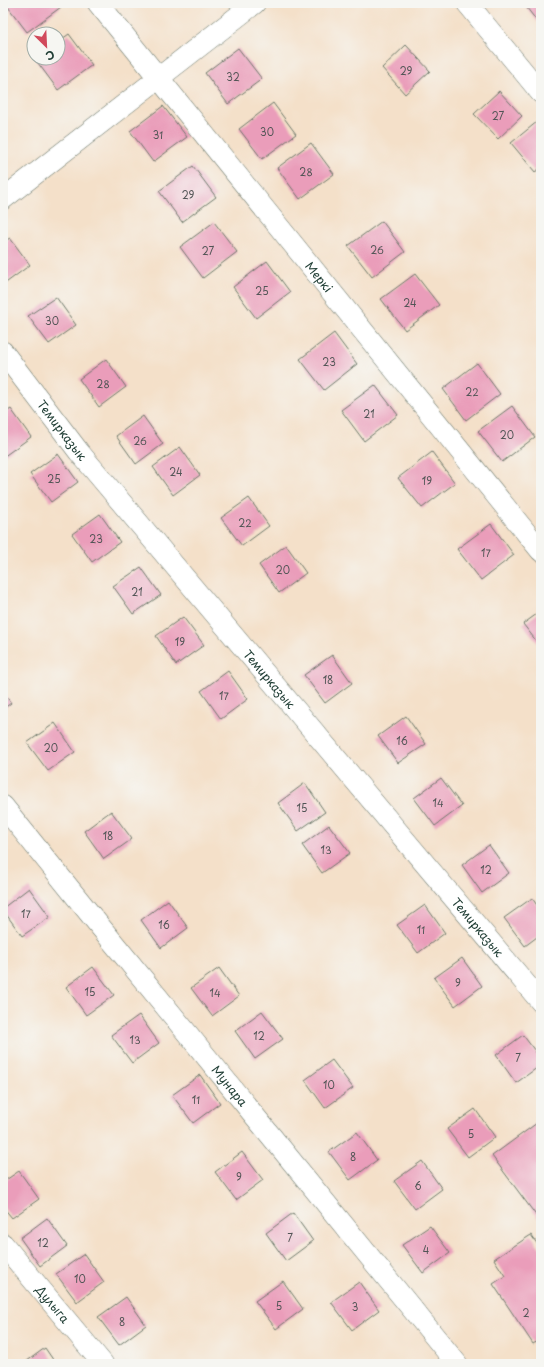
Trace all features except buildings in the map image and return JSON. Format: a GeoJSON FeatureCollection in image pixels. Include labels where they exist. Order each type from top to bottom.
{"type":"FeatureCollection","features":[{"type":"Feature","properties":{"kind":"street","name":"Меркі"},"geometry":{"type":"LineString","coordinates":[[98,3],[541,551]]}},
{"type":"Feature","properties":{"kind":"street"},"geometry":{"type":"LineString","coordinates":[[3,199],[255,3]]}},
{"type":"Feature","properties":{"kind":"street"},"geometry":{"type":"LineString","coordinates":[[467,3],[541,93]]}},
{"type":"Feature","properties":{"kind":"street","name":"Темирказык"},"geometry":{"type":"LineString","coordinates":[[3,352],[80,452],[541,1002]]}},
{"type":"Feature","properties":{"kind":"street","name":"Мунара"},"geometry":{"type":"LineString","coordinates":[[3,806],[457,1364]]}},
{"type":"Feature","properties":{"kind":"street","name":"Дулыга"},"geometry":{"type":"LineString","coordinates":[[3,1244],[103,1364]]}}]}
